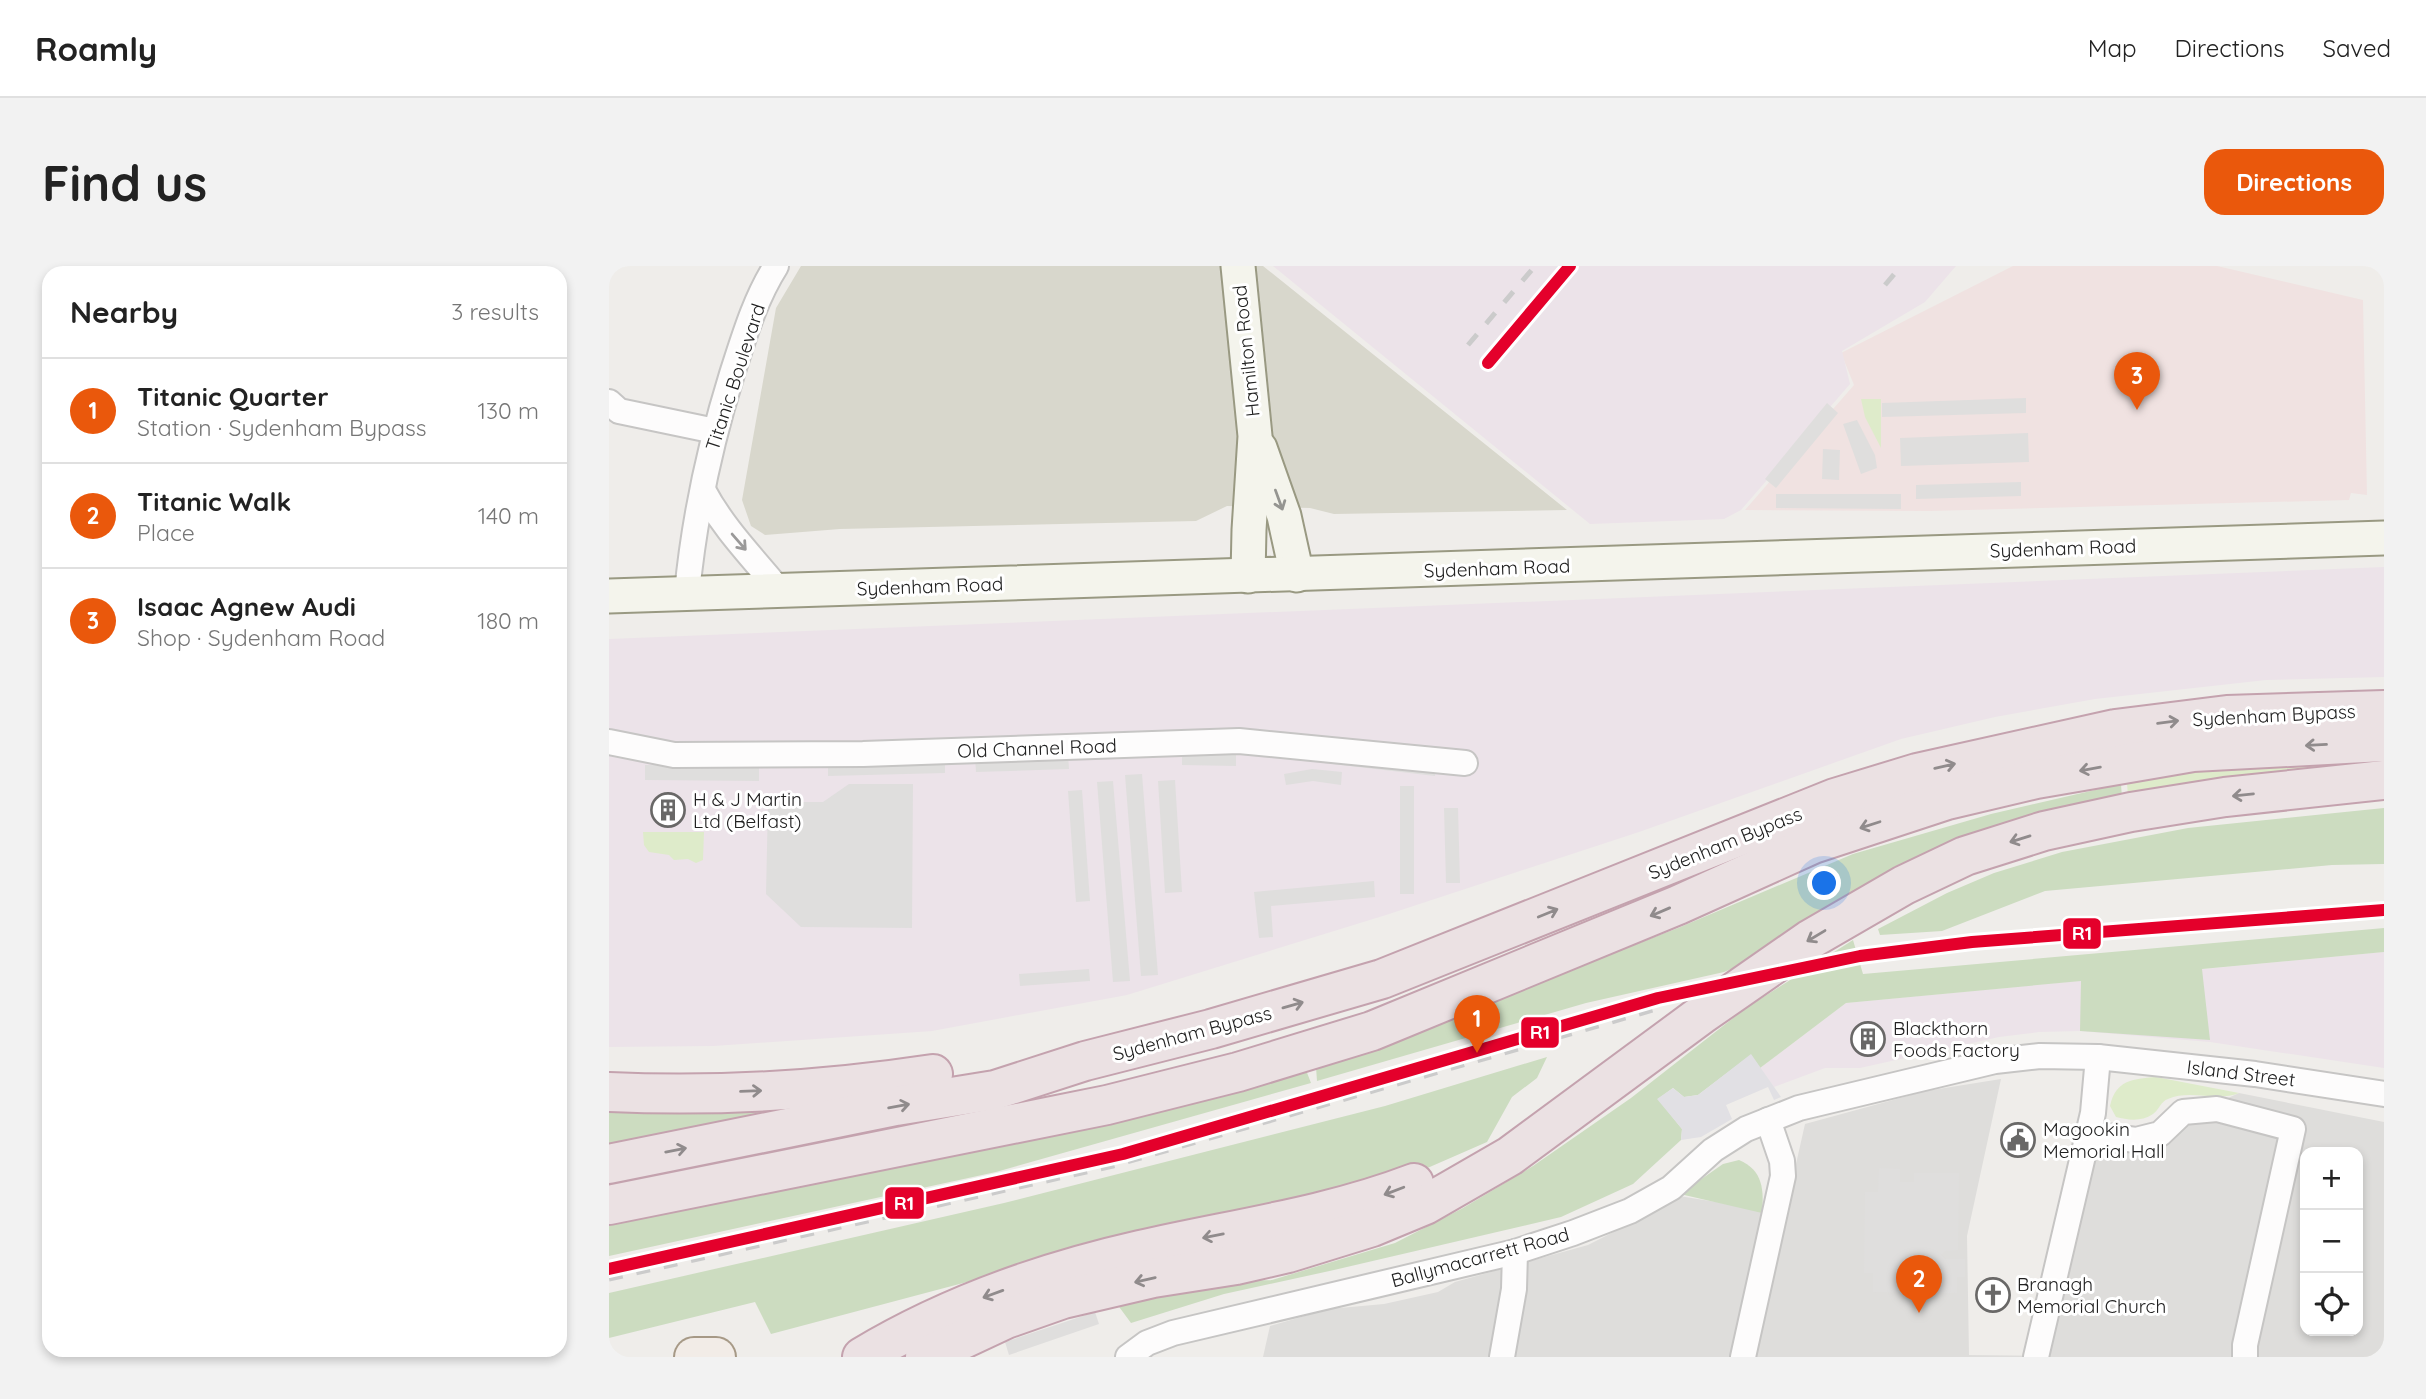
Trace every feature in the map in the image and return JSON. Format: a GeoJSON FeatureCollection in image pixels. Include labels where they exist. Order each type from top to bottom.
{"type":"FeatureCollection","features":[{"type":"Feature","properties":{"kind":"highway","name":"Sydenham Bypass"},"geometry":{"type":"LineString","coordinates":[[1085,1061],[1211,1029],[1382,979],[1835,798],[1917,773],[2115,729],[2227,715],[2384,710]]}},
{"type":"Feature","properties":{"kind":"highway"},"geometry":{"type":"LineString","coordinates":[[609,1205],[1107,1105],[1238,1072],[1372,1031],[1678,905],[1814,844],[1947,800],[2036,779],[2193,752],[2384,742]]}},
{"type":"Feature","properties":{"kind":"highway"},"geometry":{"type":"LineString","coordinates":[[862,1357],[923,1341],[982,1298],[1063,1270],[1141,1250],[1279,1223],[1371,1199],[1448,1170],[1568,1112],[1809,940],[1903,885],[1965,856],[2044,831],[2131,812],[2225,797],[2384,780]]}},
{"type":"Feature","properties":{"kind":"highway"},"geometry":{"type":"LineString","coordinates":[[609,1091],[653,1094],[755,1091],[883,1082],[985,1067],[1085,1061]]}},
{"type":"Feature","properties":{"kind":"highway"},"geometry":{"type":"LineString","coordinates":[[609,1164],[896,1106],[995,1090],[1085,1061]]}},
{"type":"Feature","properties":{"kind":"main road"},"geometry":{"type":"LineString","coordinates":[[694,1357],[716,1357]]}},
{"type":"Feature","properties":{"kind":"street","name":"Titanic Boulevard"},"geometry":{"type":"LineString","coordinates":[[687,593],[689,565],[715,432],[747,325],[776,266]]}},
{"type":"Feature","properties":{"kind":"street","name":"Hamilton Road"},"geometry":{"type":"LineString","coordinates":[[1238,266],[1255,436],[1248,530],[1248,576]]}},
{"type":"Feature","properties":{"kind":"street"},"geometry":{"type":"LineString","coordinates":[[609,402],[619,411],[715,432]]}},
{"type":"Feature","properties":{"kind":"street","name":"Hamilton Road"},"geometry":{"type":"LineString","coordinates":[[1255,436],[1285,516],[1297,575]]}},
{"type":"Feature","properties":{"kind":"street"},"geometry":{"type":"LineString","coordinates":[[703,490],[735,539],[780,591]]}},
{"type":"Feature","properties":{"kind":"street","name":"Sydenham Road"},"geometry":{"type":"LineString","coordinates":[[609,596],[2384,538]]}},
{"type":"Feature","properties":{"kind":"street","name":"Old Channel Road"},"geometry":{"type":"LineString","coordinates":[[609,742],[674,755],[688,755],[863,754],[1239,741],[1465,763]]}},
{"type":"Feature","properties":{"kind":"street","name":"Ballymacarrett Road"},"geometry":{"type":"LineString","coordinates":[[1128,1357],[1147,1343],[1173,1333],[1515,1252],[1630,1211],[1671,1188],[1713,1150],[1746,1129],[1799,1108],[1995,1061],[2040,1056],[2098,1057]]}},
{"type":"Feature","properties":{"kind":"street"},"geometry":{"type":"LineString","coordinates":[[2036,1357],[2094,1113],[2098,1057]]}},
{"type":"Feature","properties":{"kind":"street","name":"Island Street"},"geometry":{"type":"LineString","coordinates":[[2098,1057],[2255,1074],[2384,1094]]}},
{"type":"Feature","properties":{"kind":"street"},"geometry":{"type":"LineString","coordinates":[[2089,1134],[2136,1140],[2159,1134],[2183,1112],[2217,1109],[2293,1129],[2245,1345],[2245,1357]]}},
{"type":"Feature","properties":{"kind":"street"},"geometry":{"type":"LineString","coordinates":[[1743,1357],[1783,1176],[1768,1120]]}},
{"type":"Feature","properties":{"kind":"street"},"geometry":{"type":"LineString","coordinates":[[1502,1357],[1514,1290],[1515,1252]]}},
{"type":"Feature","properties":{"kind":"shaded area"},"geometry":{"type":"Polygon","coordinates":[[[801,266],[1263,266],[1567,510],[1334,514],[1310,508],[1227,506],[1196,521],[840,529],[765,535],[751,526],[742,500],[776,308],[801,266]]]}},
{"type":"Feature","properties":{"kind":"shaded area"},"geometry":{"type":"Polygon","coordinates":[[[1273,266],[1956,266],[1925,302],[1842,351],[1850,384],[1741,510],[1724,519],[1590,524],[1273,266]]]}},
{"type":"Feature","properties":{"kind":"shaded area"},"geometry":{"type":"Polygon","coordinates":[[[2013,266],[2217,266],[2363,300],[2367,495],[2351,493],[2349,500],[1929,511],[1745,510],[1854,385],[1841,353],[2013,266]]]}},
{"type":"Feature","properties":{"kind":"shaded area"},"geometry":{"type":"Polygon","coordinates":[[[2026,398],[2026,413],[1882,417],[1882,403],[2026,398]]]}},
{"type":"Feature","properties":{"kind":"shaded area"},"geometry":{"type":"Polygon","coordinates":[[[1827,403],[1838,413],[1776,488],[1765,479],[1827,403]]]}},
{"type":"Feature","properties":{"kind":"shaded area"},"geometry":{"type":"Polygon","coordinates":[[[1857,420],[1875,455],[1877,468],[1861,474],[1843,424],[1857,420]]]}},
{"type":"Feature","properties":{"kind":"shaded area"},"geometry":{"type":"Polygon","coordinates":[[[2028,433],[2029,462],[1901,466],[1900,438],[2028,433]]]}},
{"type":"Feature","properties":{"kind":"shaded area"},"geometry":{"type":"Polygon","coordinates":[[[1823,449],[1840,450],[1839,480],[1822,479],[1823,449]]]}},
{"type":"Feature","properties":{"kind":"shaded area"},"geometry":{"type":"Polygon","coordinates":[[[2021,482],[2021,496],[1916,499],[1916,485],[2021,482]]]}},
{"type":"Feature","properties":{"kind":"shaded area"},"geometry":{"type":"Polygon","coordinates":[[[1776,494],[1901,494],[1901,509],[1776,508],[1776,494]]]}},
{"type":"Feature","properties":{"kind":"shaded area"},"geometry":{"type":"Polygon","coordinates":[[[2384,567],[2384,677],[2266,680],[2095,699],[1995,717],[1901,739],[1639,832],[1386,915],[1127,995],[932,1031],[713,1046],[609,1047],[609,639],[2384,567]]]}},
{"type":"Feature","properties":{"kind":"shaded area"},"geometry":{"type":"Polygon","coordinates":[[[1182,750],[1236,751],[1236,766],[1182,765],[1182,750]]]}},
{"type":"Feature","properties":{"kind":"shaded area"},"geometry":{"type":"Polygon","coordinates":[[[1068,754],[1069,769],[976,772],[975,757],[1068,754]]]}},
{"type":"Feature","properties":{"kind":"shaded area"},"geometry":{"type":"Polygon","coordinates":[[[1325,755],[1436,768],[1435,776],[1324,763],[1325,755]]]}},
{"type":"Feature","properties":{"kind":"shaded area"},"geometry":{"type":"Polygon","coordinates":[[[945,760],[945,773],[828,776],[828,762],[945,760]]]}},
{"type":"Feature","properties":{"kind":"shaded area"},"geometry":{"type":"Polygon","coordinates":[[[645,765],[759,766],[759,781],[645,780],[645,765]]]}},
{"type":"Feature","properties":{"kind":"shaded area"},"geometry":{"type":"Polygon","coordinates":[[[1312,769],[1342,772],[1341,785],[1313,781],[1286,785],[1284,774],[1312,769]]]}},
{"type":"Feature","properties":{"kind":"shaded area"},"geometry":{"type":"Polygon","coordinates":[[[1142,774],[1158,975],[1141,976],[1125,775],[1142,774]]]}},
{"type":"Feature","properties":{"kind":"shaded area"},"geometry":{"type":"Polygon","coordinates":[[[1175,780],[1182,892],[1165,893],[1158,781],[1175,780]]]}},
{"type":"Feature","properties":{"kind":"shaded area"},"geometry":{"type":"Polygon","coordinates":[[[1113,781],[1130,981],[1113,982],[1097,782],[1113,781]]]}},
{"type":"Feature","properties":{"kind":"shaded area"},"geometry":{"type":"Polygon","coordinates":[[[849,784],[913,784],[912,928],[801,927],[766,894],[768,802],[823,802],[849,784]]]}},
{"type":"Feature","properties":{"kind":"shaded area"},"geometry":{"type":"Polygon","coordinates":[[[1400,786],[1414,786],[1414,894],[1400,894],[1400,786]]]}},
{"type":"Feature","properties":{"kind":"shaded area"},"geometry":{"type":"Polygon","coordinates":[[[1082,790],[1090,901],[1076,902],[1068,791],[1082,790]]]}},
{"type":"Feature","properties":{"kind":"shaded area"},"geometry":{"type":"Polygon","coordinates":[[[1444,808],[1458,808],[1460,883],[1446,883],[1444,808]]]}},
{"type":"Feature","properties":{"kind":"shaded area"},"geometry":{"type":"Polygon","coordinates":[[[1374,881],[1375,897],[1271,906],[1273,937],[1259,938],[1254,892],[1374,881]]]}},
{"type":"Feature","properties":{"kind":"shaded area"},"geometry":{"type":"Polygon","coordinates":[[[2384,952],[2384,1068],[2210,1042],[2080,1031],[1999,1037],[1860,1068],[1825,1068],[1774,1087],[1760,1068],[1846,1003],[2384,952]]]}},
{"type":"Feature","properties":{"kind":"shaded area"},"geometry":{"type":"Polygon","coordinates":[[[1089,969],[1090,981],[1020,986],[1019,974],[1089,969]]]}},
{"type":"Feature","properties":{"kind":"shaded area"},"geometry":{"type":"Polygon","coordinates":[[[1751,1054],[1781,1097],[1774,1100],[1768,1087],[1726,1105],[1732,1119],[1701,1137],[1681,1140],[1682,1129],[1657,1099],[1673,1088],[1684,1097],[1698,1095],[1751,1054]]]}},
{"type":"Feature","properties":{"kind":"shaded area"},"geometry":{"type":"Polygon","coordinates":[[[2001,1079],[1967,1236],[1969,1355],[2044,1356],[2089,1134],[2136,1140],[2239,1093],[2384,1122],[2384,1357],[1263,1357],[1270,1326],[1329,1309],[1384,1304],[1438,1292],[1455,1282],[1588,1245],[1649,1214],[1673,1195],[1785,1213],[1805,1124],[1926,1091],[2001,1079]]]}},
{"type":"Feature","properties":{"kind":"shaded area"},"geometry":{"type":"Polygon","coordinates":[[[1879,1168],[1900,1169],[1900,1182],[1914,1182],[1914,1173],[1959,1173],[1958,1250],[1945,1251],[1941,1255],[1945,1259],[1965,1259],[1965,1277],[1957,1277],[1957,1293],[1873,1292],[1873,1273],[1864,1273],[1865,1192],[1878,1192],[1879,1168]]]}},
{"type":"Feature","properties":{"kind":"shaded area"},"geometry":{"type":"Polygon","coordinates":[[[1095,1312],[1099,1324],[1009,1355],[1005,1342],[1095,1312]]]}},
{"type":"Feature","properties":{"kind":"green space"},"geometry":{"type":"Polygon","coordinates":[[[1861,399],[1881,399],[1881,448],[1865,417],[1861,399]]]}},
{"type":"Feature","properties":{"kind":"green space"},"geometry":{"type":"Polygon","coordinates":[[[2384,763],[2128,796],[2127,783],[2182,772],[2384,763]]]}},
{"type":"Feature","properties":{"kind":"green space"},"geometry":{"type":"Polygon","coordinates":[[[2121,784],[2122,798],[1724,972],[1586,1003],[1317,1081],[1316,1067],[1678,928],[1853,854],[1991,814],[2121,784]]]}},
{"type":"Feature","properties":{"kind":"green space"},"geometry":{"type":"Polygon","coordinates":[[[2384,808],[2384,864],[2332,865],[2045,891],[1942,931],[1880,935],[1878,929],[1947,893],[1994,873],[2062,852],[2188,828],[2384,808]]]}},
{"type":"Feature","properties":{"kind":"green space"},"geometry":{"type":"Polygon","coordinates":[[[643,832],[704,832],[703,860],[696,863],[688,859],[674,860],[669,855],[649,852],[644,845],[643,832]]]}},
{"type":"Feature","properties":{"kind":"green space"},"geometry":{"type":"Polygon","coordinates":[[[2384,928],[2384,952],[2202,969],[2210,1040],[2080,1031],[2081,981],[1846,1003],[1760,1068],[1751,1055],[1698,1095],[1684,1097],[1673,1088],[1658,1099],[1682,1129],[1681,1140],[1633,1184],[1561,1217],[1224,1294],[1131,1323],[1117,1304],[1217,1281],[1272,1280],[1395,1243],[1463,1208],[1533,1166],[1631,1098],[1746,1008],[1853,940],[1863,974],[2384,928]]]}},
{"type":"Feature","properties":{"kind":"green space"},"geometry":{"type":"Polygon","coordinates":[[[1547,1057],[1537,1078],[1512,1097],[1487,1142],[1416,1173],[982,1278],[771,1334],[755,1302],[609,1338],[609,1293],[1004,1203],[1385,1106],[1547,1057]]]}},
{"type":"Feature","properties":{"kind":"green space"},"geometry":{"type":"Polygon","coordinates":[[[1306,1070],[1311,1083],[996,1172],[609,1256],[609,1223],[906,1165],[1176,1108],[1306,1070]]]}},
{"type":"Feature","properties":{"kind":"green space"},"geometry":{"type":"Polygon","coordinates":[[[2156,1077],[2239,1093],[2222,1096],[2176,1096],[2166,1100],[2148,1117],[2116,1117],[2110,1106],[2121,1086],[2132,1080],[2156,1077]]]}},
{"type":"Feature","properties":{"kind":"green space"},"geometry":{"type":"Polygon","coordinates":[[[821,1105],[609,1146],[609,1112],[821,1105]]]}},
{"type":"Feature","properties":{"kind":"green space"},"geometry":{"type":"Polygon","coordinates":[[[1739,1160],[1757,1175],[1763,1196],[1762,1213],[1680,1194],[1723,1164],[1739,1160]]]}},
{"type":"Feature","properties":{"kind":"railway"},"geometry":{"type":"LineString","coordinates":[[1468,345],[1535,266]]}},
{"type":"Feature","properties":{"kind":"railway"},"geometry":{"type":"LineString","coordinates":[[1488,363],[1570,266]]}},
{"type":"Feature","properties":{"kind":"railway"},"geometry":{"type":"LineString","coordinates":[[1885,285],[1901,266]]}},
{"type":"Feature","properties":{"kind":"railway"},"geometry":{"type":"LineString","coordinates":[[609,1279],[1113,1166],[1660,1008]]}},
{"type":"Feature","properties":{"kind":"transit line","name":"R1"},"geometry":{"type":"LineString","coordinates":[[1488,363],[1570,266]]}},
{"type":"Feature","properties":{"kind":"transit line","name":"R1"},"geometry":{"type":"LineString","coordinates":[[609,1269],[1123,1154],[1658,998],[1860,956],[1972,942],[2384,910]]}},
{"type":"Feature","properties":{"kind":"place","name":"Isaac Agnew Audi"},"geometry":{"type":"Point","coordinates":[2137,410]}},
{"type":"Feature","properties":{"kind":"place","name":"H & J Martin Ltd (Belfast)"},"geometry":{"type":"Point","coordinates":[668,810]}},
{"type":"Feature","properties":{"kind":"place","name":"Blackthorn Foods Factory"},"geometry":{"type":"Point","coordinates":[1868,1039]}},
{"type":"Feature","properties":{"kind":"place","name":"Titanic Quarter"},"geometry":{"type":"Point","coordinates":[1477,1053]}},
{"type":"Feature","properties":{"kind":"place","name":"Magookin Memorial Hall"},"geometry":{"type":"Point","coordinates":[2018,1140]}},
{"type":"Feature","properties":{"kind":"place","name":"Branagh Memorial Church"},"geometry":{"type":"Point","coordinates":[1993,1295]}},
{"type":"Feature","properties":{"kind":"place","name":"Titanic Walk"},"geometry":{"type":"Point","coordinates":[1919,1313]}}]}
